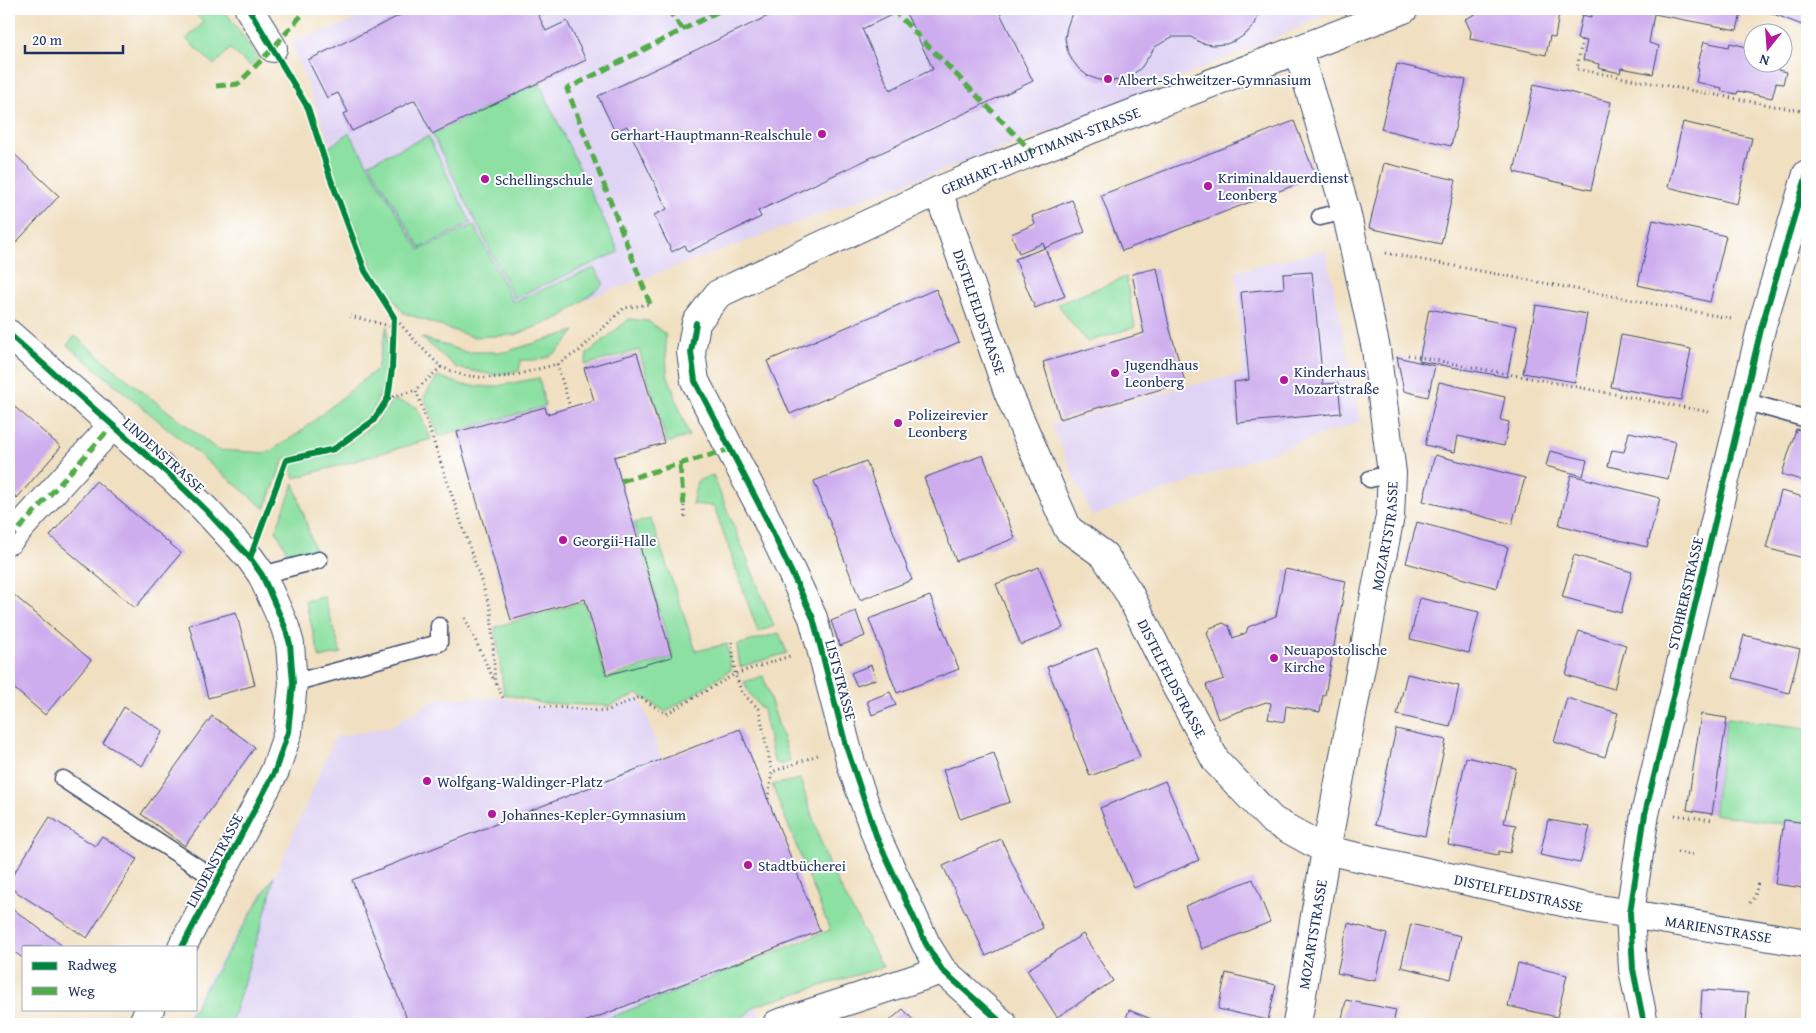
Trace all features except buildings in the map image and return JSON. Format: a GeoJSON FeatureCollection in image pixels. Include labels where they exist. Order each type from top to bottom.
{"type":"FeatureCollection","features":[{"type":"Feature","properties":{"kind":"street"},"geometry":{"type":"LineString","coordinates":[[250,9],[272,48]]}},
{"type":"Feature","properties":{"kind":"street","name":"GERHART-HAUPTMANN-STRASSE"},"geometry":{"type":"LineString","coordinates":[[696,323],[718,294],[938,191],[1050,145],[1404,9]]}},
{"type":"Feature","properties":{"kind":"street","name":"MOZARTSTRASSE"},"geometry":{"type":"LineString","coordinates":[[1297,1024],[1326,850],[1390,516],[1381,476],[1376,349],[1353,247],[1333,214],[1298,50]]}},
{"type":"Feature","properties":{"kind":"street","name":"STOHRERSTRASSE"},"geometry":{"type":"LineString","coordinates":[[1644,1024],[1633,969],[1630,913],[1645,814],[1762,325],[1807,174]]}},
{"type":"Feature","properties":{"kind":"street","name":"DISTELFELDSTRASSE"},"geometry":{"type":"LineString","coordinates":[[938,191],[1008,392],[1068,529],[1104,554],[1135,592],[1170,675],[1216,761],[1272,820],[1326,850],[1581,906],[1630,913]]}},
{"type":"Feature","properties":{"kind":"street","name":"LISTSTRASSE"},"geometry":{"type":"LineString","coordinates":[[696,323],[690,352],[695,381],[769,524],[813,618],[846,746],[877,838],[926,944],[942,970],[1003,1024]]}},
{"type":"Feature","properties":{"kind":"street","name":"LINDENSTRASSE"},"geometry":{"type":"LineString","coordinates":[[9,334],[174,479],[250,558],[262,575],[285,627],[290,644],[293,682],[288,732],[274,771],[183,946]]}},
{"type":"Feature","properties":{"kind":"street","name":"LINDENSTRASSE"},"geometry":{"type":"LineString","coordinates":[[9,540],[112,426]]}},
{"type":"Feature","properties":{"kind":"street","name":"MARIENSTRASSE"},"geometry":{"type":"LineString","coordinates":[[1630,913],[1807,943]]}},
{"type":"Feature","properties":{"kind":"street"},"geometry":{"type":"LineString","coordinates":[[777,1024],[942,970]]}},
{"type":"Feature","properties":{"kind":"street"},"geometry":{"type":"LineString","coordinates":[[142,1024],[149,1010]]}},
{"type":"Feature","properties":{"kind":"lane"},"geometry":{"type":"LineString","coordinates":[[1742,409],[1807,418]]}},
{"type":"Feature","properties":{"kind":"lane"},"geometry":{"type":"LineString","coordinates":[[262,575],[319,560]]}},
{"type":"Feature","properties":{"kind":"lane"},"geometry":{"type":"LineString","coordinates":[[293,682],[439,643],[439,626]]}},
{"type":"Feature","properties":{"kind":"lane"},"geometry":{"type":"LineString","coordinates":[[62,779],[217,880]]}},
{"type":"Feature","properties":{"kind":"path"},"geometry":{"type":"LineString","coordinates":[[1582,40],[1576,68],[1807,112]]}},
{"type":"Feature","properties":{"kind":"path"},"geometry":{"type":"LineString","coordinates":[[272,48],[308,108],[330,177],[365,271],[394,317],[441,366],[462,375],[487,378],[512,376],[558,364],[579,351],[624,308],[650,304]]}},
{"type":"Feature","properties":{"kind":"path"},"geometry":{"type":"LineString","coordinates":[[1353,247],[1762,325]]}},
{"type":"Feature","properties":{"kind":"path"},"geometry":{"type":"LineString","coordinates":[[350,316],[394,326]]}},
{"type":"Feature","properties":{"kind":"path"},"geometry":{"type":"LineString","coordinates":[[1376,349],[1742,409]]}},
{"type":"Feature","properties":{"kind":"path"},"geometry":{"type":"LineString","coordinates":[[558,364],[570,407]]}},
{"type":"Feature","properties":{"kind":"path"},"geometry":{"type":"LineString","coordinates":[[388,398],[416,390],[441,366]]}},
{"type":"Feature","properties":{"kind":"path"},"geometry":{"type":"LineString","coordinates":[[416,390],[491,610],[495,681]]}},
{"type":"Feature","properties":{"kind":"path"},"geometry":{"type":"LineString","coordinates":[[684,506],[685,518]]}},
{"type":"Feature","properties":{"kind":"path"},"geometry":{"type":"LineString","coordinates":[[465,618],[503,698]]}},
{"type":"Feature","properties":{"kind":"path"},"geometry":{"type":"LineString","coordinates":[[732,642],[735,674],[742,693],[759,709],[772,772],[768,799]]}},
{"type":"Feature","properties":{"kind":"path"},"geometry":{"type":"LineString","coordinates":[[540,706],[606,711],[640,697],[666,714],[735,674],[819,646]]}},
{"type":"Feature","properties":{"kind":"path"},"geometry":{"type":"LineString","coordinates":[[772,772],[846,746]]}},
{"type":"Feature","properties":{"kind":"path"},"geometry":{"type":"LineString","coordinates":[[1685,816],[1712,820]]}},
{"type":"Feature","properties":{"kind":"path"},"geometry":{"type":"LineString","coordinates":[[1677,852],[1696,855]]}},
{"type":"Feature","properties":{"kind":"path"},"geometry":{"type":"LineString","coordinates":[[1756,896],[1758,882]]}},
{"type":"Feature","properties":{"kind":"shaded area"},"geometry":{"type":"Polygon","coordinates":[[[351,9],[1339,9],[1061,127],[493,333],[384,284],[291,42],[356,20],[351,9]]]}},
{"type":"Feature","properties":{"kind":"shaded area","name":"Kinderhaus Mozartstraße"},"geometry":{"type":"Polygon","coordinates":[[[1326,250],[1361,421],[1092,516],[1051,425],[1187,386],[1243,374],[1236,271],[1326,250]]]}},
{"type":"Feature","properties":{"kind":"shaded area","name":"Johannes-Kepler-Gymnasium"},"geometry":{"type":"Polygon","coordinates":[[[640,697],[661,759],[763,1024],[180,1024],[188,1010],[198,1010],[198,995],[278,869],[335,737],[390,727],[438,698],[503,698],[540,706],[605,711],[640,697]]]}},
{"type":"Feature","properties":{"kind":"green space"},"geometry":{"type":"Polygon","coordinates":[[[190,9],[220,9],[228,15],[258,58],[250,66],[230,49],[214,65],[186,39],[204,22],[190,9]]]}},
{"type":"Feature","properties":{"kind":"green space"},"geometry":{"type":"Polygon","coordinates":[[[539,83],[619,252],[514,298],[432,134],[539,83]]]}},
{"type":"Feature","properties":{"kind":"green space"},"geometry":{"type":"Polygon","coordinates":[[[349,133],[419,250],[474,225],[513,302],[594,268],[604,284],[561,317],[515,335],[473,337],[404,313],[374,272],[324,151],[349,133]]]}},
{"type":"Feature","properties":{"kind":"green space"},"geometry":{"type":"Polygon","coordinates":[[[428,136],[471,223],[420,248],[369,163],[428,136]]]}},
{"type":"Feature","properties":{"kind":"green space"},"geometry":{"type":"Polygon","coordinates":[[[1126,277],[1135,327],[1087,342],[1058,304],[1126,277]]]}},
{"type":"Feature","properties":{"kind":"green space"},"geometry":{"type":"Polygon","coordinates":[[[629,319],[648,321],[665,334],[667,373],[689,436],[667,443],[639,350],[585,365],[587,354],[629,319]]]}},
{"type":"Feature","properties":{"kind":"green space"},"geometry":{"type":"Polygon","coordinates":[[[387,326],[388,353],[385,385],[369,418],[333,447],[284,459],[265,509],[67,345],[75,336],[119,373],[218,450],[267,453],[299,433],[377,369],[387,326]]]}},
{"type":"Feature","properties":{"kind":"green space"},"geometry":{"type":"Polygon","coordinates":[[[575,331],[558,351],[553,354],[540,359],[521,360],[519,371],[494,375],[457,368],[421,337],[465,352],[505,352],[575,331]]]}},
{"type":"Feature","properties":{"kind":"green space"},"geometry":{"type":"Polygon","coordinates":[[[438,376],[463,385],[492,387],[539,378],[545,406],[439,436],[424,397],[438,376]]]}},
{"type":"Feature","properties":{"kind":"green space"},"geometry":{"type":"Polygon","coordinates":[[[393,400],[417,407],[431,439],[295,478],[289,464],[336,453],[374,424],[393,400]]]}},
{"type":"Feature","properties":{"kind":"green space"},"geometry":{"type":"Polygon","coordinates":[[[713,475],[774,626],[758,632],[714,506],[692,504],[697,481],[713,475]]]}},
{"type":"Feature","properties":{"kind":"green space"},"geometry":{"type":"Polygon","coordinates":[[[294,483],[317,558],[293,563],[276,530],[294,483]]]}},
{"type":"Feature","properties":{"kind":"green space"},"geometry":{"type":"Polygon","coordinates":[[[651,519],[696,651],[727,644],[731,670],[666,712],[638,694],[609,706],[541,703],[504,694],[495,627],[584,602],[606,678],[673,657],[634,523],[651,519]]]}},
{"type":"Feature","properties":{"kind":"green space"},"geometry":{"type":"Polygon","coordinates":[[[324,597],[341,653],[320,658],[305,601],[324,597]]]}},
{"type":"Feature","properties":{"kind":"green space"},"geometry":{"type":"Polygon","coordinates":[[[779,633],[787,653],[740,667],[737,645],[779,633]]]}},
{"type":"Feature","properties":{"kind":"green space"},"geometry":{"type":"Polygon","coordinates":[[[763,676],[790,761],[781,765],[774,762],[763,710],[750,695],[744,682],[763,676]]]}},
{"type":"Feature","properties":{"kind":"green space"},"geometry":{"type":"Polygon","coordinates":[[[1727,718],[1807,728],[1807,823],[1784,820],[1783,824],[1713,814],[1727,718]]]}},
{"type":"Feature","properties":{"kind":"green space"},"geometry":{"type":"Polygon","coordinates":[[[800,779],[828,864],[883,967],[755,1006],[736,1024],[594,1024],[830,930],[772,785],[800,779]]]}},
{"type":"Feature","properties":{"kind":"green space"},"geometry":{"type":"Polygon","coordinates":[[[274,876],[269,900],[231,1024],[184,1024],[192,1010],[198,1010],[198,1001],[274,876]]]}},
{"type":"Feature","properties":{"kind":"marked path"},"geometry":{"type":"LineString","coordinates":[[216,86],[238,84],[307,9]]}},
{"type":"Feature","properties":{"kind":"marked path"},"geometry":{"type":"LineString","coordinates":[[667,9],[683,29]]}},
{"type":"Feature","properties":{"kind":"marked path"},"geometry":{"type":"LineString","coordinates":[[650,304],[567,89],[723,9]]}},
{"type":"Feature","properties":{"kind":"marked path"},"geometry":{"type":"LineString","coordinates":[[892,9],[1032,152]]}},
{"type":"Feature","properties":{"kind":"marked path"},"geometry":{"type":"LineString","coordinates":[[9,540],[112,426]]}},
{"type":"Feature","properties":{"kind":"marked path"},"geometry":{"type":"LineString","coordinates":[[621,481],[731,449]]}},
{"type":"Feature","properties":{"kind":"marked path"},"geometry":{"type":"LineString","coordinates":[[680,465],[684,506]]}},
{"type":"Feature","properties":{"kind":"cycle path"},"geometry":{"type":"LineString","coordinates":[[249,9],[308,108],[330,177],[365,271],[394,317],[392,369],[388,398],[373,421],[334,449],[286,460],[250,558]]}},
{"type":"Feature","properties":{"kind":"cycle path"},"geometry":{"type":"LineString","coordinates":[[1644,1024],[1633,969],[1630,913],[1645,814],[1762,325],[1807,174]]}},
{"type":"Feature","properties":{"kind":"cycle path"},"geometry":{"type":"LineString","coordinates":[[696,323],[691,352],[695,381],[765,516],[813,618],[846,746],[877,838],[926,944],[942,970],[1003,1024]]}},
{"type":"Feature","properties":{"kind":"cycle path"},"geometry":{"type":"LineString","coordinates":[[9,334],[174,479],[205,509],[250,558],[262,575],[285,627],[290,644],[293,683],[288,732],[275,771],[183,946]]}},
{"type":"Feature","properties":{"kind":"place","name":"Albert-Schweitzer-Gymnasium"},"geometry":{"type":"Point","coordinates":[1108,79]}},
{"type":"Feature","properties":{"kind":"place","name":"Gerhart-Hauptmann-Realschule"},"geometry":{"type":"Point","coordinates":[822,134]}},
{"type":"Feature","properties":{"kind":"place","name":"Schellingschule"},"geometry":{"type":"Point","coordinates":[485,179]}},
{"type":"Feature","properties":{"kind":"place","name":"Kriminaldauerdienst Leonberg"},"geometry":{"type":"Point","coordinates":[1208,186]}},
{"type":"Feature","properties":{"kind":"place","name":"Jugendhaus Leonberg"},"geometry":{"type":"Point","coordinates":[1115,373]}},
{"type":"Feature","properties":{"kind":"place","name":"Kinderhaus Mozartstraße"},"geometry":{"type":"Point","coordinates":[1284,380]}},
{"type":"Feature","properties":{"kind":"place","name":"Polizeirevier Leonberg"},"geometry":{"type":"Point","coordinates":[898,423]}},
{"type":"Feature","properties":{"kind":"place","name":"Georgii-Halle"},"geometry":{"type":"Point","coordinates":[563,540]}},
{"type":"Feature","properties":{"kind":"place","name":"Neuapostolische Kirche"},"geometry":{"type":"Point","coordinates":[1274,658]}},
{"type":"Feature","properties":{"kind":"place","name":"Wolfgang-Waldinger-Platz"},"geometry":{"type":"Point","coordinates":[427,781]}},
{"type":"Feature","properties":{"kind":"place","name":"Johannes-Kepler-Gymnasium"},"geometry":{"type":"Point","coordinates":[492,814]}},
{"type":"Feature","properties":{"kind":"place","name":"Stadtbücherei"},"geometry":{"type":"Point","coordinates":[748,865]}}]}
